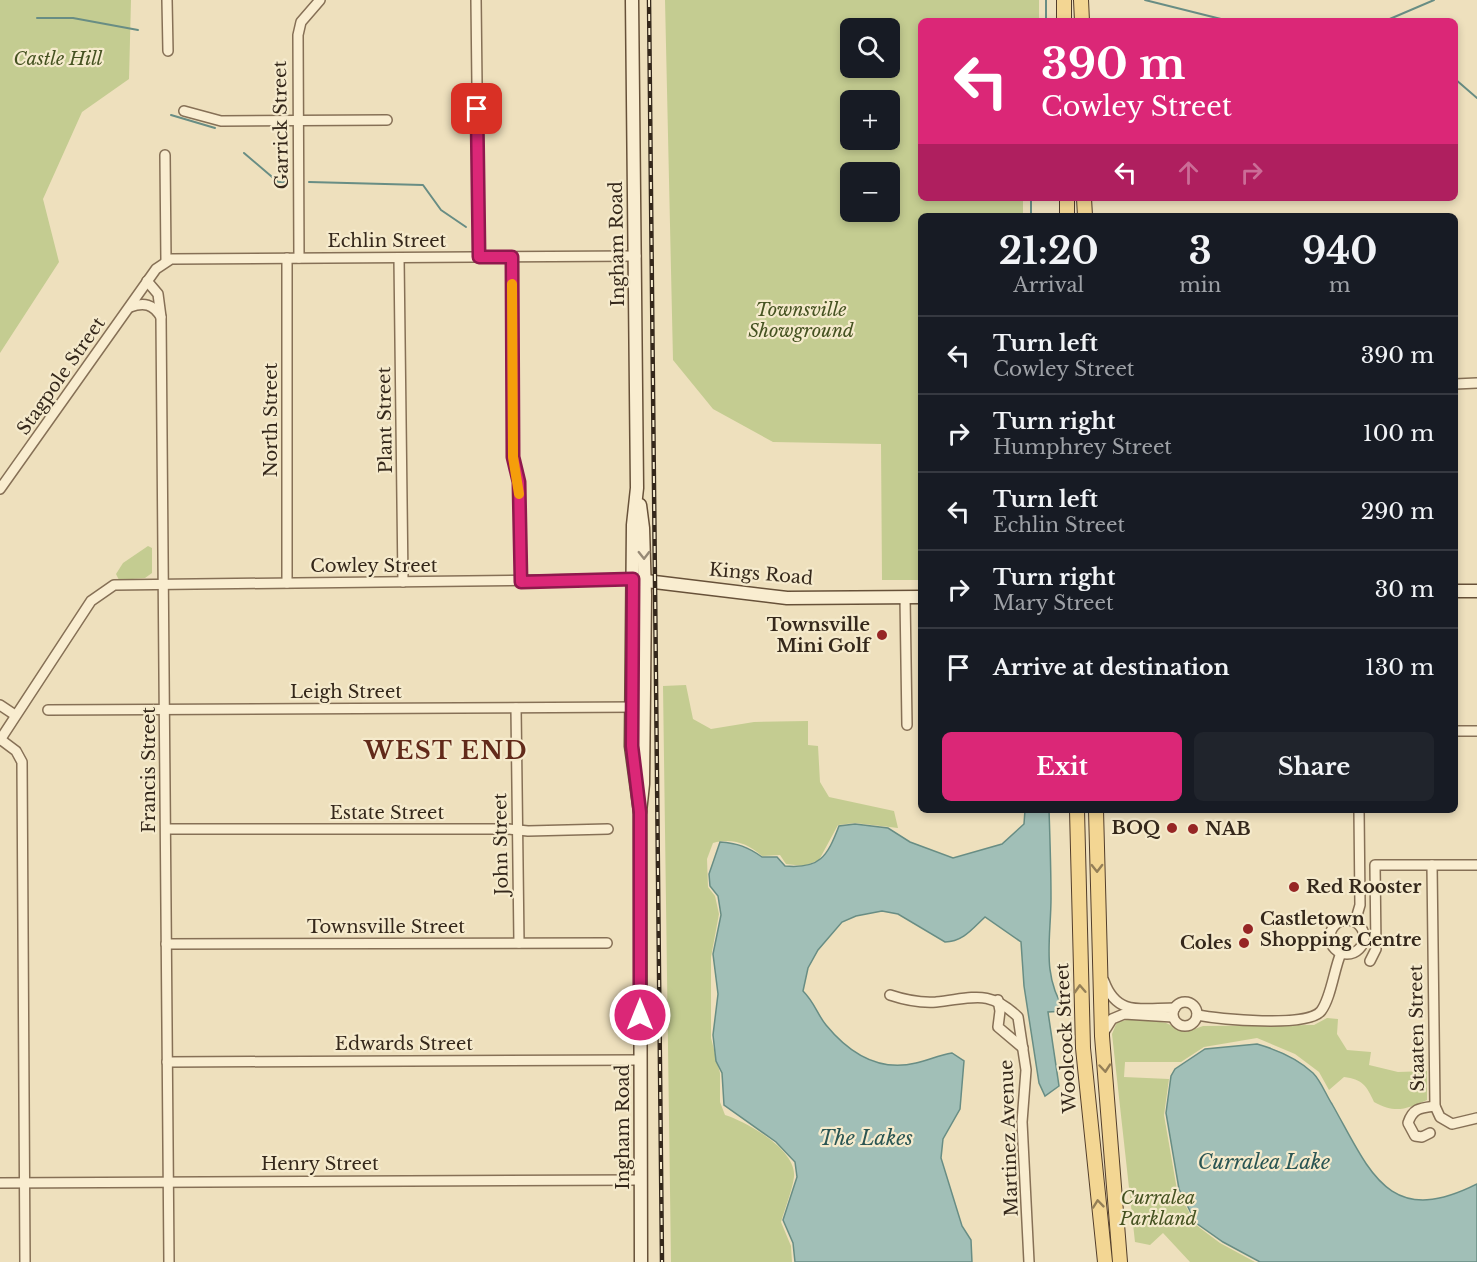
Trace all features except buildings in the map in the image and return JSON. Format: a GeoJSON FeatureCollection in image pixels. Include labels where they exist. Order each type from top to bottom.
{"type":"FeatureCollection","features":[{"type":"Feature","properties":{"kind":"main road","name":"Ingham Road"},"geometry":{"type":"LineString","coordinates":[[632,0],[637,488],[643,528],[639,580],[637,707],[632,761],[640,812],[641,1262]]}},
{"type":"Feature","properties":{"kind":"main road"},"geometry":{"type":"LineString","coordinates":[[1064,0],[1064,18]]}},
{"type":"Feature","properties":{"kind":"main road"},"geometry":{"type":"LineString","coordinates":[[1081,0],[1082,18]]}},
{"type":"Feature","properties":{"kind":"main road","name":"Kings Road"},"geometry":{"type":"LineString","coordinates":[[639,580],[787,598],[918,597]]}},
{"type":"Feature","properties":{"kind":"main road"},"geometry":{"type":"LineString","coordinates":[[1458,591],[1477,591]]}},
{"type":"Feature","properties":{"kind":"main road","name":"Woolcock Street"},"geometry":{"type":"LineString","coordinates":[[1077,813],[1083,1048],[1105,1262]]}},
{"type":"Feature","properties":{"kind":"main road","name":"Woolcock Street"},"geometry":{"type":"LineString","coordinates":[[1096,813],[1102,1036],[1120,1262]]}},
{"type":"Feature","properties":{"kind":"street"},"geometry":{"type":"LineString","coordinates":[[167,0],[168,51]]}},
{"type":"Feature","properties":{"kind":"street","name":"Garrick Street"},"geometry":{"type":"LineString","coordinates":[[299,258],[298,35],[301,22],[320,0]]}},
{"type":"Feature","properties":{"kind":"street"},"geometry":{"type":"LineString","coordinates":[[476,0],[479,257]]}},
{"type":"Feature","properties":{"kind":"street"},"geometry":{"type":"LineString","coordinates":[[184,111],[221,121],[387,120]]}},
{"type":"Feature","properties":{"kind":"street"},"geometry":{"type":"LineString","coordinates":[[147,281],[166,261],[165,154]]}},
{"type":"Feature","properties":{"kind":"street","name":"Echlin Street"},"geometry":{"type":"LineString","coordinates":[[166,261],[184,257],[636,256]]}},
{"type":"Feature","properties":{"kind":"street"},"geometry":{"type":"LineString","coordinates":[[512,257],[513,457],[519,482],[521,582]]}},
{"type":"Feature","properties":{"kind":"street","name":"North Street"},"geometry":{"type":"LineString","coordinates":[[287,258],[287,582]]}},
{"type":"Feature","properties":{"kind":"street","name":"Plant Street"},"geometry":{"type":"LineString","coordinates":[[399,258],[403,582]]}},
{"type":"Feature","properties":{"kind":"street","name":"Stagpole Street"},"geometry":{"type":"LineString","coordinates":[[0,489],[147,281]]}},
{"type":"Feature","properties":{"kind":"street","name":"Francis Street"},"geometry":{"type":"LineString","coordinates":[[147,281],[158,294],[161,318],[169,1262]]}},
{"type":"Feature","properties":{"kind":"street"},"geometry":{"type":"LineString","coordinates":[[130,307],[142,304],[152,306],[161,318]]}},
{"type":"Feature","properties":{"kind":"street"},"geometry":{"type":"LineString","coordinates":[[1458,384],[1477,383]]}},
{"type":"Feature","properties":{"kind":"street","name":"Cowley Street"},"geometry":{"type":"LineString","coordinates":[[15,716],[91,601],[114,585],[639,580]]}},
{"type":"Feature","properties":{"kind":"street"},"geometry":{"type":"LineString","coordinates":[[906,597],[907,725]]}},
{"type":"Feature","properties":{"kind":"street"},"geometry":{"type":"LineString","coordinates":[[0,705],[15,716],[0,740],[16,751],[22,762],[25,1262]]}},
{"type":"Feature","properties":{"kind":"street","name":"Leigh Street"},"geometry":{"type":"LineString","coordinates":[[48,710],[637,707]]}},
{"type":"Feature","properties":{"kind":"street","name":"John Street"},"geometry":{"type":"LineString","coordinates":[[516,708],[519,944]]}},
{"type":"Feature","properties":{"kind":"street"},"geometry":{"type":"LineString","coordinates":[[1458,731],[1477,731]]}},
{"type":"Feature","properties":{"kind":"street"},"geometry":{"type":"LineString","coordinates":[[1355,922],[1360,905],[1359,813]]}},
{"type":"Feature","properties":{"kind":"street","name":"Estate Street"},"geometry":{"type":"LineString","coordinates":[[166,829],[608,829]]}},
{"type":"Feature","properties":{"kind":"street"},"geometry":{"type":"LineString","coordinates":[[1370,961],[1376,949],[1375,865],[1477,865]]}},
{"type":"Feature","properties":{"kind":"street","name":"Staaten Street"},"geometry":{"type":"LineString","coordinates":[[1432,865],[1435,1106],[1440,1117],[1452,1124],[1477,1118]]}},
{"type":"Feature","properties":{"kind":"street"},"geometry":{"type":"LineString","coordinates":[[1346,920],[1355,922],[1362,930],[1362,943],[1353,952],[1341,953],[1330,942],[1332,928],[1346,920]]}},
{"type":"Feature","properties":{"kind":"street","name":"Townsville Street"},"geometry":{"type":"LineString","coordinates":[[166,944],[606,943]]}},
{"type":"Feature","properties":{"kind":"street"},"geometry":{"type":"LineString","coordinates":[[1197,1015],[1224,1019],[1268,1020],[1304,1018],[1321,1012],[1341,953]]}},
{"type":"Feature","properties":{"kind":"street"},"geometry":{"type":"LineString","coordinates":[[1099,968],[1108,993],[1118,1003],[1174,1012]]}},
{"type":"Feature","properties":{"kind":"street"},"geometry":{"type":"LineString","coordinates":[[890,995],[919,1002],[982,996],[998,1000],[1007,1006],[1009,1012],[1018,1017],[1019,1024]]}},
{"type":"Feature","properties":{"kind":"street","name":"Martinez Avenue"},"geometry":{"type":"LineString","coordinates":[[998,1000],[1000,1016],[998,1027],[1023,1048]]}},
{"type":"Feature","properties":{"kind":"street"},"geometry":{"type":"LineString","coordinates":[[1102,1036],[1112,1018],[1124,1014],[1174,1012],[1183,1002],[1190,1003],[1197,1015],[1193,1023],[1186,1026],[1178,1024],[1174,1012]]}},
{"type":"Feature","properties":{"kind":"street"},"geometry":{"type":"LineString","coordinates":[[1000,1016],[1009,1012]]}},
{"type":"Feature","properties":{"kind":"street","name":"Martinez Avenue"},"geometry":{"type":"LineString","coordinates":[[1006,1034],[1016,1031],[1019,1024]]}},
{"type":"Feature","properties":{"kind":"street","name":"Martinez Avenue"},"geometry":{"type":"LineString","coordinates":[[1019,1024],[1026,1070],[1022,1122],[1029,1262]]}},
{"type":"Feature","properties":{"kind":"street","name":"Edwards Street"},"geometry":{"type":"LineString","coordinates":[[167,1062],[640,1060]]}},
{"type":"Feature","properties":{"kind":"street"},"geometry":{"type":"LineString","coordinates":[[1430,1133],[1422,1137],[1415,1136],[1408,1123],[1411,1114],[1418,1108],[1435,1106]]}},
{"type":"Feature","properties":{"kind":"street","name":"Henry Street"},"geometry":{"type":"LineString","coordinates":[[0,1183],[641,1180]]}},
{"type":"Feature","properties":{"kind":"green space","name":"Castle Hill"},"geometry":{"type":"Polygon","coordinates":[[[0,0],[131,0],[129,79],[82,112],[43,199],[59,262],[0,353],[0,0]]]}},
{"type":"Feature","properties":{"kind":"green space","name":"Townsville Showground"},"geometry":{"type":"Polygon","coordinates":[[[665,0],[1039,0],[1039,18],[918,18],[918,201],[1023,201],[1023,213],[918,213],[918,580],[882,580],[881,444],[773,442],[713,409],[673,360],[665,0]]]}},
{"type":"Feature","properties":{"kind":"green space"},"geometry":{"type":"Polygon","coordinates":[[[148,546],[152,548],[152,573],[145,578],[119,580],[116,574],[123,563],[148,546]]]}},
{"type":"Feature","properties":{"kind":"green space","name":"The Lakes"},"geometry":{"type":"Polygon","coordinates":[[[686,685],[693,719],[711,729],[754,722],[808,721],[808,745],[818,746],[820,782],[829,797],[894,811],[898,828],[855,823],[838,825],[819,860],[804,866],[786,864],[780,855],[762,856],[751,848],[733,841],[713,843],[707,859],[708,887],[715,896],[719,914],[711,957],[711,1038],[720,1073],[720,1102],[725,1115],[769,1139],[788,1157],[793,1167],[793,1182],[781,1222],[791,1246],[792,1262],[671,1262],[663,686],[686,685]]]}},
{"type":"Feature","properties":{"kind":"green space","name":"Curralea Parkland"},"geometry":{"type":"Polygon","coordinates":[[[1137,1018],[1166,1023],[1186,1032],[1203,1026],[1314,1025],[1327,1018],[1338,1019],[1337,1034],[1347,1050],[1371,1052],[1369,1065],[1398,1072],[1427,1071],[1427,1100],[1407,1108],[1389,1108],[1374,1102],[1360,1082],[1344,1077],[1329,1090],[1319,1072],[1295,1054],[1257,1038],[1204,1047],[1181,1062],[1125,1062],[1124,1077],[1169,1079],[1164,1115],[1177,1190],[1196,1225],[1220,1243],[1255,1262],[1190,1262],[1163,1233],[1150,1245],[1135,1242],[1112,1034],[1117,1022],[1137,1018]]]}},
{"type":"Feature","properties":{"kind":"water","name":"The Lakes"},"geometry":{"type":"Polygon","coordinates":[[[1025,813],[1049,813],[1050,970],[1053,984],[1065,1011],[1048,1012],[1059,1086],[1045,1096],[1039,1083],[1024,986],[1021,942],[985,917],[962,937],[945,942],[898,914],[882,911],[856,916],[842,922],[818,950],[808,968],[803,991],[835,1035],[866,1058],[890,1065],[902,1065],[952,1053],[964,1061],[960,1109],[943,1139],[941,1158],[962,1226],[971,1240],[972,1262],[795,1262],[793,1243],[783,1220],[797,1177],[795,1162],[776,1142],[724,1105],[722,1073],[716,1061],[713,1035],[718,994],[713,954],[721,915],[718,896],[710,886],[709,874],[720,842],[742,846],[762,857],[777,857],[785,866],[807,865],[821,859],[826,853],[839,826],[855,824],[888,828],[910,842],[953,858],[1002,844],[1024,824],[1025,813]]]}},
{"type":"Feature","properties":{"kind":"water","name":"Curralea Lake"},"geometry":{"type":"Polygon","coordinates":[[[1257,1044],[1287,1055],[1313,1073],[1358,1151],[1371,1171],[1385,1186],[1402,1196],[1422,1200],[1447,1196],[1477,1184],[1477,1262],[1260,1262],[1223,1242],[1196,1223],[1179,1189],[1166,1113],[1171,1076],[1175,1069],[1205,1049],[1257,1044]]]}},
{"type":"Feature","properties":{"kind":"waterway"},"geometry":{"type":"LineString","coordinates":[[1046,0],[1046,18]]}},
{"type":"Feature","properties":{"kind":"waterway"},"geometry":{"type":"LineString","coordinates":[[1145,0],[1217,18]]}},
{"type":"Feature","properties":{"kind":"waterway"},"geometry":{"type":"LineString","coordinates":[[1392,18],[1434,0]]}},
{"type":"Feature","properties":{"kind":"waterway"},"geometry":{"type":"LineString","coordinates":[[37,18],[73,18],[138,30]]}},
{"type":"Feature","properties":{"kind":"waterway"},"geometry":{"type":"LineString","coordinates":[[1458,82],[1477,98]]}},
{"type":"Feature","properties":{"kind":"waterway"},"geometry":{"type":"LineString","coordinates":[[171,115],[215,128]]}},
{"type":"Feature","properties":{"kind":"waterway"},"geometry":{"type":"LineString","coordinates":[[244,153],[278,182],[287,182]]}},
{"type":"Feature","properties":{"kind":"waterway"},"geometry":{"type":"LineString","coordinates":[[309,182],[423,185],[441,210],[466,227]]}},
{"type":"Feature","properties":{"kind":"waterway"},"geometry":{"type":"LineString","coordinates":[[1031,201],[1031,213]]}},
{"type":"Feature","properties":{"kind":"railway"},"geometry":{"type":"LineString","coordinates":[[649,0],[662,1262]]}},
{"type":"Feature","properties":{"kind":"slow traffic"},"geometry":{"type":"LineString","coordinates":[[512,284],[513,457],[519,482],[519,494]]}},
{"type":"Feature","properties":{"kind":"place","name":"Townsville Mini Golf"},"geometry":{"type":"Point","coordinates":[882,635]}},
{"type":"Feature","properties":{"kind":"place","name":"BOQ"},"geometry":{"type":"Point","coordinates":[1172,828]}},
{"type":"Feature","properties":{"kind":"place","name":"NAB"},"geometry":{"type":"Point","coordinates":[1193,829]}},
{"type":"Feature","properties":{"kind":"place","name":"Red Rooster"},"geometry":{"type":"Point","coordinates":[1294,887]}},
{"type":"Feature","properties":{"kind":"place","name":"Castletown Shopping Centre"},"geometry":{"type":"Point","coordinates":[1248,929]}},
{"type":"Feature","properties":{"kind":"place","name":"Coles"},"geometry":{"type":"Point","coordinates":[1244,943]}},
{"type":"Feature","properties":{"kind":"district","name":"WEST END"},"geometry":{"type":"Point","coordinates":[446,751]}},
{"type":"Feature","properties":{"kind":"route"},"geometry":{"type":"LineString","coordinates":[[477,109],[479,257],[512,257],[513,457],[519,482],[521,582],[633,579],[632,761],[640,812],[640,1015]]}}]}
